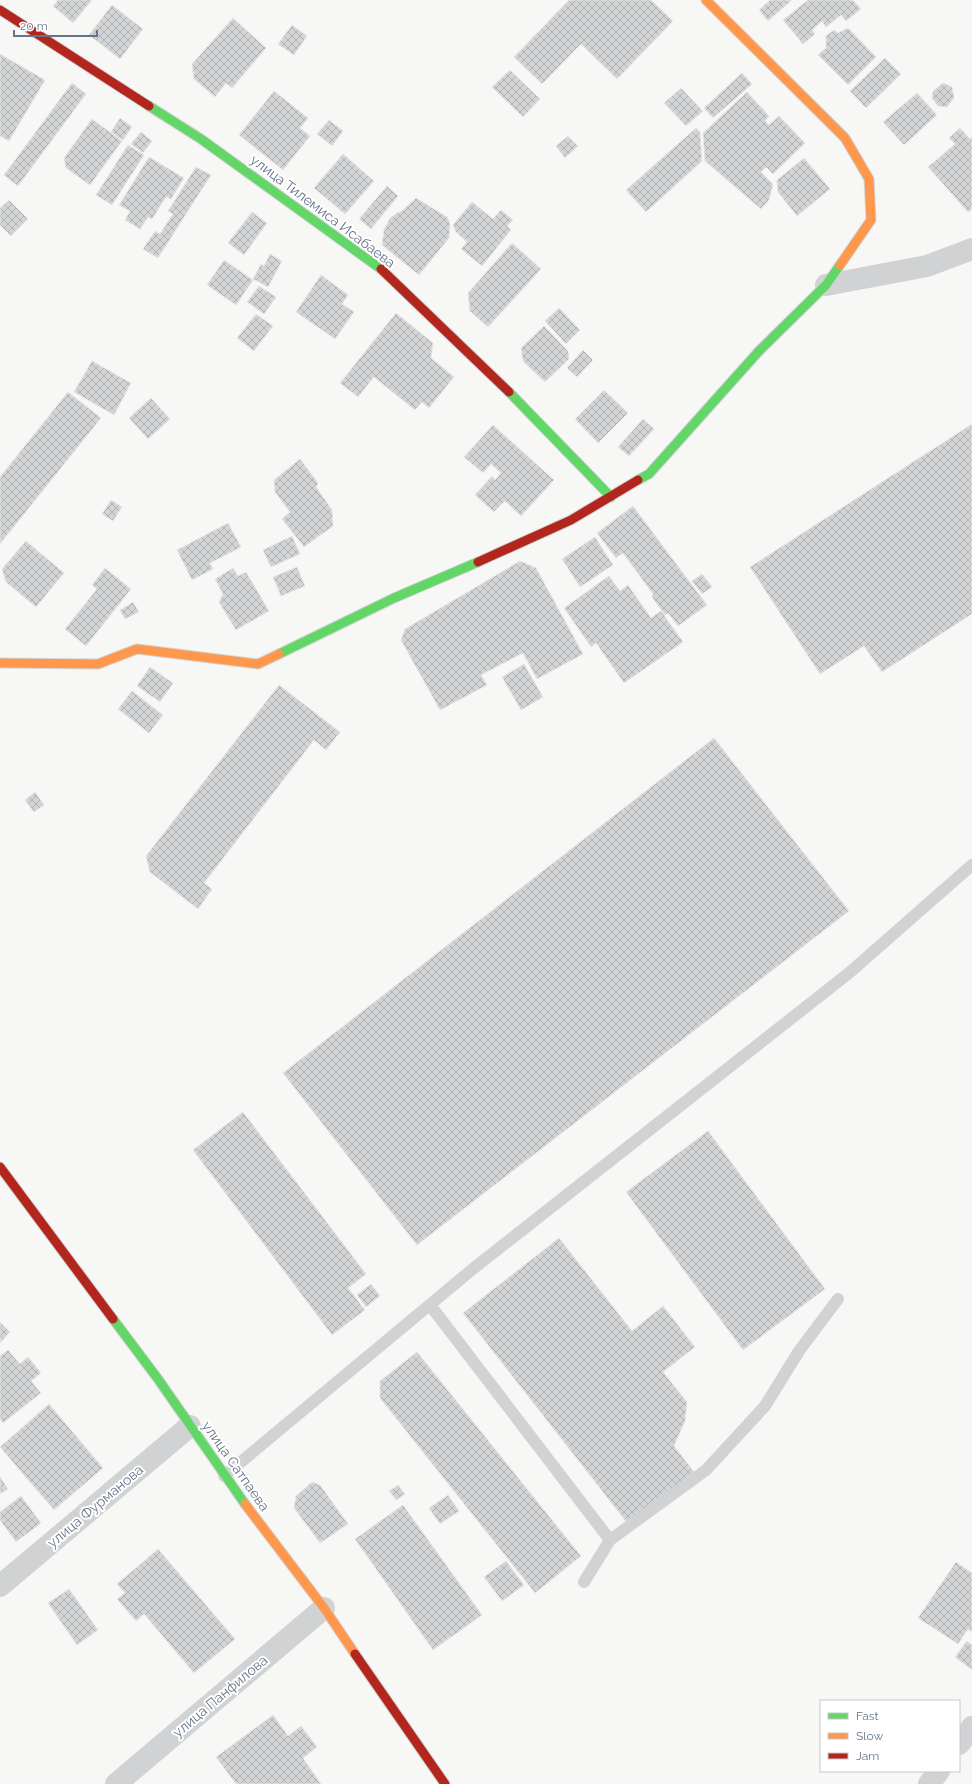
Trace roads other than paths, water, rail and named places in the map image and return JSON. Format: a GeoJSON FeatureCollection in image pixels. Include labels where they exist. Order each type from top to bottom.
{"type":"FeatureCollection","features":[{"type":"Feature","properties":{"kind":"street"},"geometry":{"type":"LineString","coordinates":[[0,663],[98,664],[137,649],[258,664],[394,598],[564,523],[649,474],[759,351],[826,286],[871,220],[869,179],[844,138],[706,0]]}},
{"type":"Feature","properties":{"kind":"street","name":"улица Тилемиса Исабаева"},"geometry":{"type":"LineString","coordinates":[[0,10],[201,139],[377,266],[523,406],[611,497]]}},
{"type":"Feature","properties":{"kind":"street"},"geometry":{"type":"LineString","coordinates":[[826,286],[927,266],[972,249]]}},
{"type":"Feature","properties":{"kind":"street","name":"улица Сатпаева"},"geometry":{"type":"LineString","coordinates":[[0,1167],[158,1379],[224,1476],[324,1608],[446,1784]]}},
{"type":"Feature","properties":{"kind":"street","name":"улица Фурманова"},"geometry":{"type":"LineString","coordinates":[[0,1586],[190,1426]]}},
{"type":"Feature","properties":{"kind":"street","name":"улица Панфилова"},"geometry":{"type":"LineString","coordinates":[[116,1784],[324,1608]]}},
{"type":"Feature","properties":{"kind":"street"},"geometry":{"type":"LineString","coordinates":[[960,1743],[972,1727]]}},
{"type":"Feature","properties":{"kind":"street"},"geometry":{"type":"LineString","coordinates":[[929,1784],[938,1772]]}},
{"type":"Feature","properties":{"kind":"lane"},"geometry":{"type":"LineString","coordinates":[[224,1476],[430,1305],[849,973],[972,865]]}},
{"type":"Feature","properties":{"kind":"lane"},"geometry":{"type":"LineString","coordinates":[[584,1582],[610,1540],[706,1470],[765,1406],[799,1351],[838,1299]]}},
{"type":"Feature","properties":{"kind":"lane"},"geometry":{"type":"LineString","coordinates":[[430,1305],[610,1540]]}}]}
